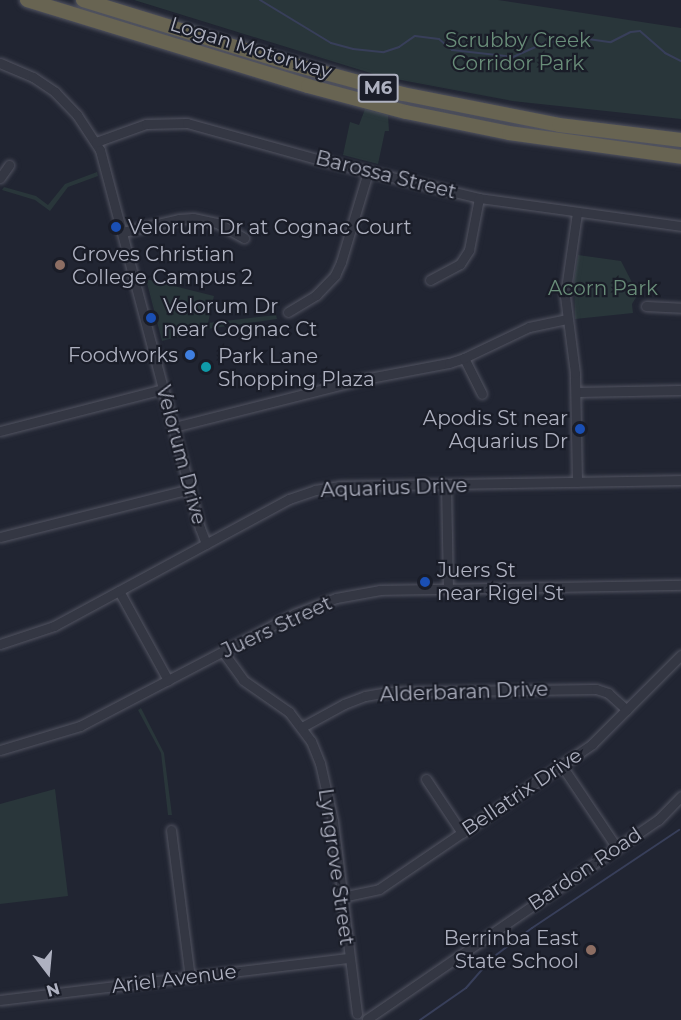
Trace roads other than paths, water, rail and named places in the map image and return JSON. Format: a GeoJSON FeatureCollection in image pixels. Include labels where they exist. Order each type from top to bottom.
{"type":"FeatureCollection","features":[{"type":"Feature","properties":{"kind":"highway","name":"Logan Motorway"},"geometry":{"type":"LineString","coordinates":[[27,0],[297,83],[405,111],[519,135],[681,157]]}},
{"type":"Feature","properties":{"kind":"highway","name":"Logan Motorway"},"geometry":{"type":"LineString","coordinates":[[83,0],[297,66],[403,94],[559,125],[681,140]]}},
{"type":"Feature","properties":{"kind":"street","name":"Velorum Drive"},"geometry":{"type":"LineString","coordinates":[[0,63],[33,77],[55,93],[77,115],[96,142],[107,170],[190,489],[207,544]]}},
{"type":"Feature","properties":{"kind":"street","name":"Barossa Street"},"geometry":{"type":"LineString","coordinates":[[96,142],[146,124],[187,123],[368,172],[479,198],[681,226]]}},
{"type":"Feature","properties":{"kind":"street"},"geometry":{"type":"LineString","coordinates":[[0,178],[9,165]]}},
{"type":"Feature","properties":{"kind":"street"},"geometry":{"type":"LineString","coordinates":[[288,312],[316,296],[335,275],[342,262],[368,172]]}},
{"type":"Feature","properties":{"kind":"street"},"geometry":{"type":"LineString","coordinates":[[430,280],[460,264],[469,250],[479,198]]}},
{"type":"Feature","properties":{"kind":"street"},"geometry":{"type":"LineString","coordinates":[[577,213],[566,279],[566,319],[574,363],[576,392],[577,482]]}},
{"type":"Feature","properties":{"kind":"street"},"geometry":{"type":"LineString","coordinates":[[123,232],[193,218],[217,223],[244,238]]}},
{"type":"Feature","properties":{"kind":"street"},"geometry":{"type":"LineString","coordinates":[[646,306],[681,308]]}},
{"type":"Feature","properties":{"kind":"street"},"geometry":{"type":"LineString","coordinates":[[174,427],[354,381],[464,358],[529,327],[566,319]]}},
{"type":"Feature","properties":{"kind":"street"},"geometry":{"type":"LineString","coordinates":[[464,358],[482,394]]}},
{"type":"Feature","properties":{"kind":"street"},"geometry":{"type":"LineString","coordinates":[[0,431],[164,389]]}},
{"type":"Feature","properties":{"kind":"street"},"geometry":{"type":"LineString","coordinates":[[576,392],[681,390]]}},
{"type":"Feature","properties":{"kind":"street","name":"Aquarius Drive"},"geometry":{"type":"LineString","coordinates":[[0,644],[54,626],[289,499],[315,490],[339,486],[681,480]]}},
{"type":"Feature","properties":{"kind":"street"},"geometry":{"type":"LineString","coordinates":[[446,485],[448,588]]}},
{"type":"Feature","properties":{"kind":"street"},"geometry":{"type":"LineString","coordinates":[[0,537],[190,489]]}},
{"type":"Feature","properties":{"kind":"street","name":"Juers Street"},"geometry":{"type":"LineString","coordinates":[[0,750],[80,726],[294,614],[336,598],[380,590],[681,585]]}},
{"type":"Feature","properties":{"kind":"street"},"geometry":{"type":"LineString","coordinates":[[120,591],[168,680]]}},
{"type":"Feature","properties":{"kind":"street","name":"Lyngrove Street"},"geometry":{"type":"LineString","coordinates":[[223,652],[243,680],[276,702],[302,727],[320,763],[328,797],[342,897],[355,1017]]}},
{"type":"Feature","properties":{"kind":"street","name":"Bellatrix Drive"},"geometry":{"type":"LineString","coordinates":[[342,897],[379,889],[562,766],[592,744],[681,655]]}},
{"type":"Feature","properties":{"kind":"street","name":"Alderbaran Drive"},"geometry":{"type":"LineString","coordinates":[[302,727],[344,704],[387,692],[596,689],[608,693],[627,710]]}},
{"type":"Feature","properties":{"kind":"street"},"geometry":{"type":"LineString","coordinates":[[562,766],[617,848]]}},
{"type":"Feature","properties":{"kind":"street"},"geometry":{"type":"LineString","coordinates":[[426,779],[462,833]]}},
{"type":"Feature","properties":{"kind":"street","name":"Bardon Road"},"geometry":{"type":"LineString","coordinates":[[367,1019],[658,820],[681,796]]}},
{"type":"Feature","properties":{"kind":"street"},"geometry":{"type":"LineString","coordinates":[[171,830],[190,978]]}},
{"type":"Feature","properties":{"kind":"street","name":"Ariel Avenue"},"geometry":{"type":"LineString","coordinates":[[0,1000],[349,958]]}},
{"type":"Feature","properties":{"kind":"street"},"geometry":{"type":"LineString","coordinates":[[355,1017],[364,1015],[367,1019]]}},
{"type":"Feature","properties":{"kind":"waterway"},"geometry":{"type":"LineString","coordinates":[[260,0],[331,43],[353,49],[384,52],[399,47],[415,36],[439,39],[452,50],[513,57],[545,43],[581,38],[611,42],[631,32],[640,31],[665,53],[681,61]]}},
{"type":"Feature","properties":{"kind":"waterway"},"geometry":{"type":"LineString","coordinates":[[420,1020],[466,988],[492,958],[532,928],[679,830]]}},
{"type":"Feature","properties":{"kind":"place","name":"Velorum Dr at Cognac Court"},"geometry":{"type":"Point","coordinates":[116,227]}},
{"type":"Feature","properties":{"kind":"place","name":"Groves Christian College Campus 2"},"geometry":{"type":"Point","coordinates":[60,265]}},
{"type":"Feature","properties":{"kind":"place","name":"Velorum Dr near Cognac Ct"},"geometry":{"type":"Point","coordinates":[151,318]}},
{"type":"Feature","properties":{"kind":"place","name":"Foodworks"},"geometry":{"type":"Point","coordinates":[190,355]}},
{"type":"Feature","properties":{"kind":"place","name":"Park Lane Shopping Plaza"},"geometry":{"type":"Point","coordinates":[206,367]}},
{"type":"Feature","properties":{"kind":"place","name":"Apodis St near Aquarius Dr"},"geometry":{"type":"Point","coordinates":[580,429]}},
{"type":"Feature","properties":{"kind":"place","name":"Juers St near Rigel St"},"geometry":{"type":"Point","coordinates":[425,582]}},
{"type":"Feature","properties":{"kind":"place","name":"Berrinba East State School"},"geometry":{"type":"Point","coordinates":[591,950]}},
{"type":"Feature","properties":{"kind":"park label","name":"Scrubby Creek Corridor Park"},"geometry":{"type":"Point","coordinates":[518,52]}},
{"type":"Feature","properties":{"kind":"park label","name":"Acorn Park"},"geometry":{"type":"Point","coordinates":[603,288]}}]}
